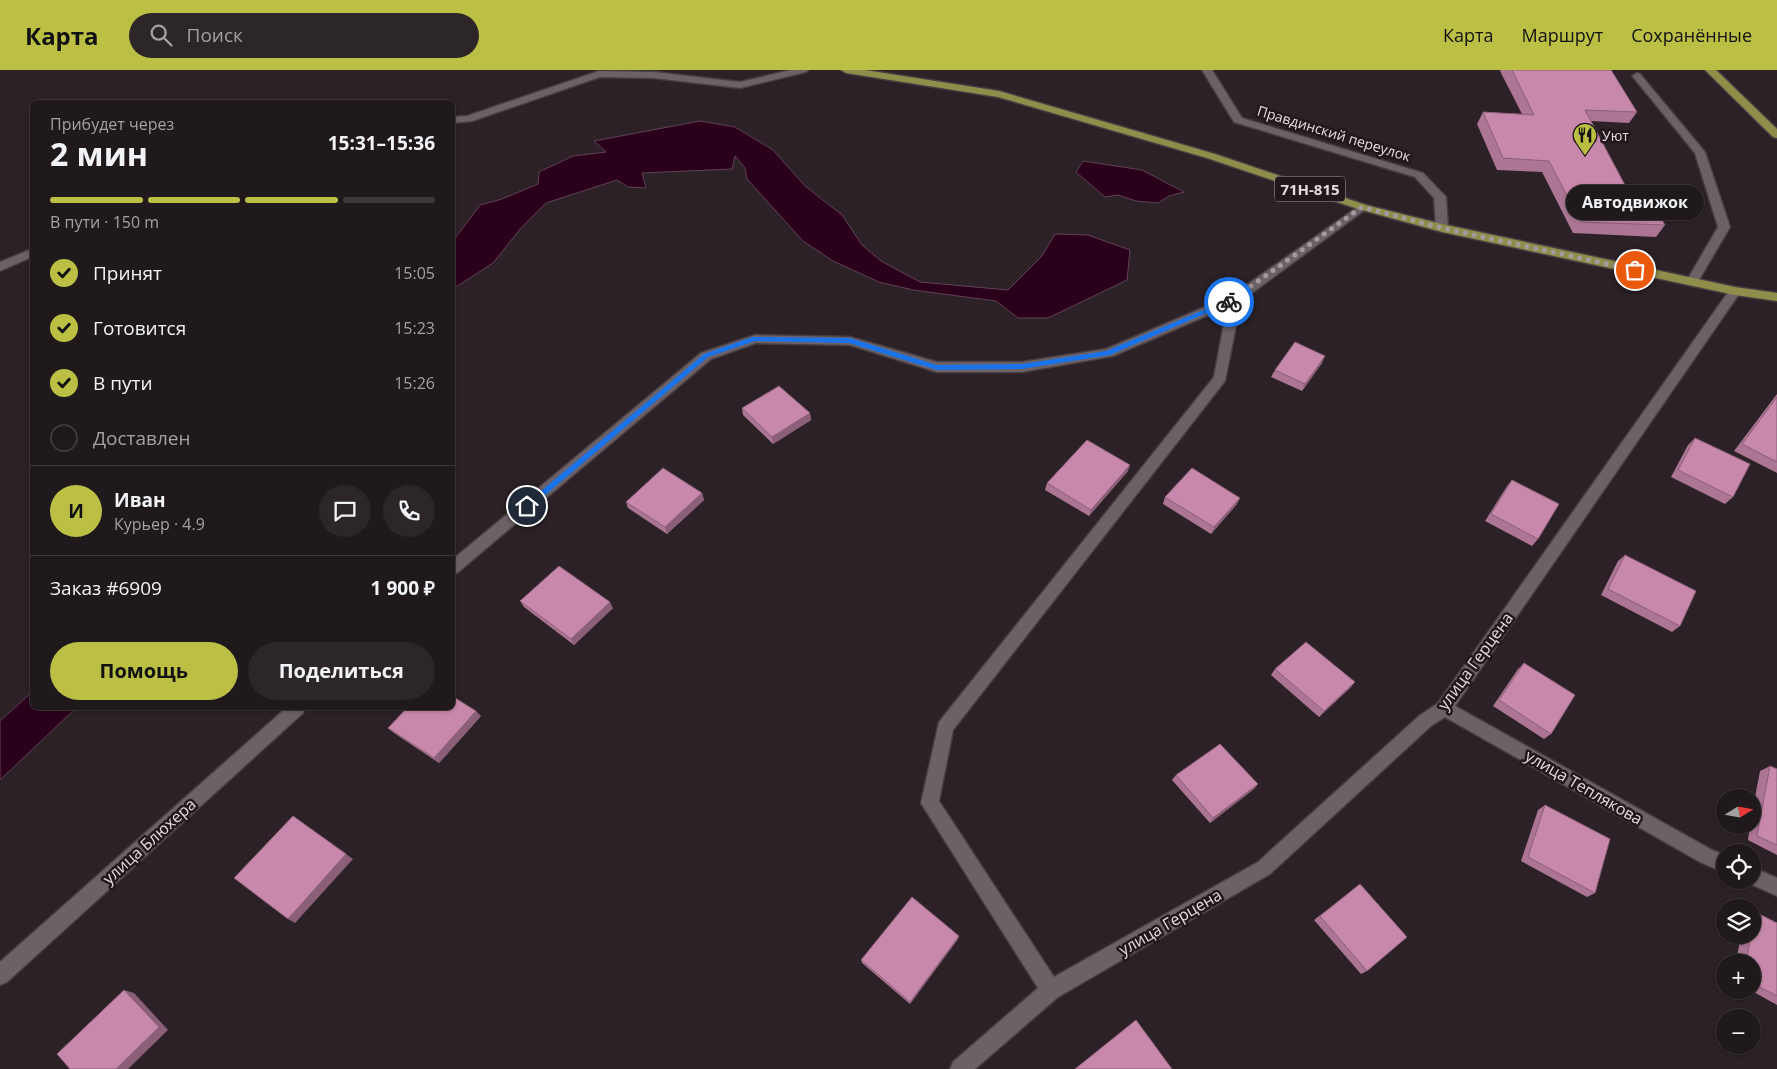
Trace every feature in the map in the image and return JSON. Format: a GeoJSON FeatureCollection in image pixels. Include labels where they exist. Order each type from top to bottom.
{"type":"FeatureCollection","features":[{"type":"Feature","properties":{"kind":"main road","name":"71Н-815"},"geometry":{"type":"LineString","coordinates":[[846,70],[999,94],[1211,156],[1362,207],[1442,228],[1735,291],[1777,297]]}},
{"type":"Feature","properties":{"kind":"main road"},"geometry":{"type":"LineString","coordinates":[[1710,70],[1777,135]]}},
{"type":"Feature","properties":{"kind":"street"},"geometry":{"type":"LineString","coordinates":[[455,120],[468,119],[599,74],[654,75],[740,85],[803,70]]}},
{"type":"Feature","properties":{"kind":"street","name":"Правдинский переулок"},"geometry":{"type":"LineString","coordinates":[[1207,70],[1238,120],[1419,175],[1440,198],[1442,228]]}},
{"type":"Feature","properties":{"kind":"street"},"geometry":{"type":"LineString","coordinates":[[1637,76],[1700,152],[1724,227],[1692,282]]}},
{"type":"Feature","properties":{"kind":"street"},"geometry":{"type":"LineString","coordinates":[[455,566],[706,356],[755,339],[850,341],[937,367],[1022,367],[1108,353],[1235,299],[1362,207]]}},
{"type":"Feature","properties":{"kind":"street"},"geometry":{"type":"LineString","coordinates":[[0,267],[30,254]]}},
{"type":"Feature","properties":{"kind":"street","name":"улица Герцена"},"geometry":{"type":"LineString","coordinates":[[960,1069],[1051,990],[1264,868],[1425,721],[1444,708],[1735,291]]}},
{"type":"Feature","properties":{"kind":"street"},"geometry":{"type":"LineString","coordinates":[[1051,990],[930,803],[945,727],[1220,378],[1235,299]]}},
{"type":"Feature","properties":{"kind":"street","name":"улица Теплякова"},"geometry":{"type":"LineString","coordinates":[[1444,708],[1716,860]]}},
{"type":"Feature","properties":{"kind":"street","name":"улица Блюхера"},"geometry":{"type":"LineString","coordinates":[[0,976],[295,710]]}},
{"type":"Feature","properties":{"kind":"street"},"geometry":{"type":"LineString","coordinates":[[1761,880],[1777,887]]}},
{"type":"Feature","properties":{"kind":"shaded area"},"geometry":{"type":"Polygon","coordinates":[[[700,121],[735,127],[773,150],[805,186],[842,215],[862,245],[881,261],[920,282],[1008,290],[1042,256],[1055,234],[1088,235],[1130,250],[1127,280],[1048,318],[1018,318],[996,301],[913,290],[879,282],[833,261],[803,241],[747,179],[745,168],[735,156],[732,169],[642,173],[646,188],[628,187],[617,180],[546,203],[521,228],[493,263],[455,288],[455,238],[480,205],[502,199],[538,184],[539,172],[573,156],[606,152],[594,141],[700,121]]]}},
{"type":"Feature","properties":{"kind":"shaded area"},"geometry":{"type":"Polygon","coordinates":[[[1083,161],[1142,170],[1184,192],[1169,196],[1158,203],[1136,201],[1118,195],[1105,197],[1076,172],[1083,161]]]}},
{"type":"Feature","properties":{"kind":"shaded area"},"geometry":{"type":"Polygon","coordinates":[[[30,694],[30,710],[74,710],[0,780],[0,721],[30,694]]]}},
{"type":"Feature","properties":{"kind":"building"},"geometry":{"type":"Polygon","coordinates":[[[1512,70],[1611,70],[1637,112],[1585,110],[1626,187],[1642,187],[1665,225],[1581,222],[1549,161],[1503,158],[1483,112],[1534,115],[1512,70]]]}},
{"type":"Feature","properties":{"kind":"building"},"geometry":{"type":"Polygon","coordinates":[[[1295,342],[1325,356],[1305,384],[1275,370],[1295,342]]]}},
{"type":"Feature","properties":{"kind":"building"},"geometry":{"type":"Polygon","coordinates":[[[779,386],[810,413],[772,437],[742,408],[779,386]]]}},
{"type":"Feature","properties":{"kind":"building"},"geometry":{"type":"Polygon","coordinates":[[[1777,397],[1777,462],[1742,444],[1777,397]]]}},
{"type":"Feature","properties":{"kind":"building"},"geometry":{"type":"Polygon","coordinates":[[[1695,438],[1750,464],[1733,497],[1678,470],[1695,438]]]}},
{"type":"Feature","properties":{"kind":"building"},"geometry":{"type":"Polygon","coordinates":[[[1087,440],[1130,465],[1091,510],[1047,483],[1087,440]]]}},
{"type":"Feature","properties":{"kind":"building"},"geometry":{"type":"Polygon","coordinates":[[[663,468],[702,493],[665,527],[626,502],[663,468]]]}},
{"type":"Feature","properties":{"kind":"building"},"geometry":{"type":"Polygon","coordinates":[[[1192,468],[1240,498],[1214,527],[1165,497],[1192,468]]]}},
{"type":"Feature","properties":{"kind":"building"},"geometry":{"type":"Polygon","coordinates":[[[1512,480],[1559,504],[1538,539],[1491,514],[1512,480]]]}},
{"type":"Feature","properties":{"kind":"building"},"geometry":{"type":"Polygon","coordinates":[[[1625,555],[1696,591],[1680,626],[1608,589],[1625,555]]]}},
{"type":"Feature","properties":{"kind":"building"},"geometry":{"type":"Polygon","coordinates":[[[559,566],[610,602],[571,639],[520,601],[559,566]]]}},
{"type":"Feature","properties":{"kind":"building"},"geometry":{"type":"Polygon","coordinates":[[[1306,642],[1355,682],[1324,711],[1275,669],[1306,642]]]}},
{"type":"Feature","properties":{"kind":"building"},"geometry":{"type":"Polygon","coordinates":[[[1524,663],[1575,695],[1551,734],[1499,700],[1524,663]]]}},
{"type":"Feature","properties":{"kind":"building"},"geometry":{"type":"Polygon","coordinates":[[[455,698],[476,711],[434,758],[388,728],[405,710],[455,710],[455,698]]]}},
{"type":"Feature","properties":{"kind":"building"},"geometry":{"type":"Polygon","coordinates":[[[1220,744],[1258,784],[1213,818],[1176,775],[1220,744]]]}},
{"type":"Feature","properties":{"kind":"building"},"geometry":{"type":"Polygon","coordinates":[[[1770,766],[1777,769],[1777,845],[1757,836],[1757,834],[1761,834],[1761,814],[1770,766]]]}},
{"type":"Feature","properties":{"kind":"building"},"geometry":{"type":"Polygon","coordinates":[[[1545,805],[1610,839],[1595,893],[1528,857],[1545,805]]]}},
{"type":"Feature","properties":{"kind":"building"},"geometry":{"type":"Polygon","coordinates":[[[293,816],[346,854],[288,919],[234,878],[293,816]]]}},
{"type":"Feature","properties":{"kind":"building"},"geometry":{"type":"Polygon","coordinates":[[[1360,884],[1407,937],[1367,971],[1320,916],[1360,884]]]}},
{"type":"Feature","properties":{"kind":"building"},"geometry":{"type":"Polygon","coordinates":[[[912,897],[959,936],[910,1002],[861,960],[912,897]]]}},
{"type":"Feature","properties":{"kind":"building"},"geometry":{"type":"Polygon","coordinates":[[[1761,915],[1777,923],[1777,996],[1761,988],[1761,954],[1747,954],[1749,944],[1761,944],[1761,915]]]}},
{"type":"Feature","properties":{"kind":"building"},"geometry":{"type":"Polygon","coordinates":[[[124,990],[159,1027],[116,1069],[70,1069],[57,1054],[124,990]]]}},
{"type":"Feature","properties":{"kind":"building"},"geometry":{"type":"Polygon","coordinates":[[[1136,1020],[1172,1069],[1075,1069],[1136,1020]]]}},
{"type":"Feature","properties":{"kind":"way so far"},"geometry":{"type":"LineString","coordinates":[[1229,302],[1362,207],[1442,228],[1635,270]]}},
{"type":"Feature","properties":{"kind":"place","name":"Уют"},"geometry":{"type":"Point","coordinates":[1585,156]}},
{"type":"Feature","properties":{"kind":"place","name":"Автодвижок"},"geometry":{"type":"Point","coordinates":[1635,270]}},
{"type":"Feature","properties":{"kind":"route"},"geometry":{"type":"LineString","coordinates":[[527,506],[706,356],[755,339],[850,341],[937,367],[1022,367],[1108,353],[1229,302]]}}]}
